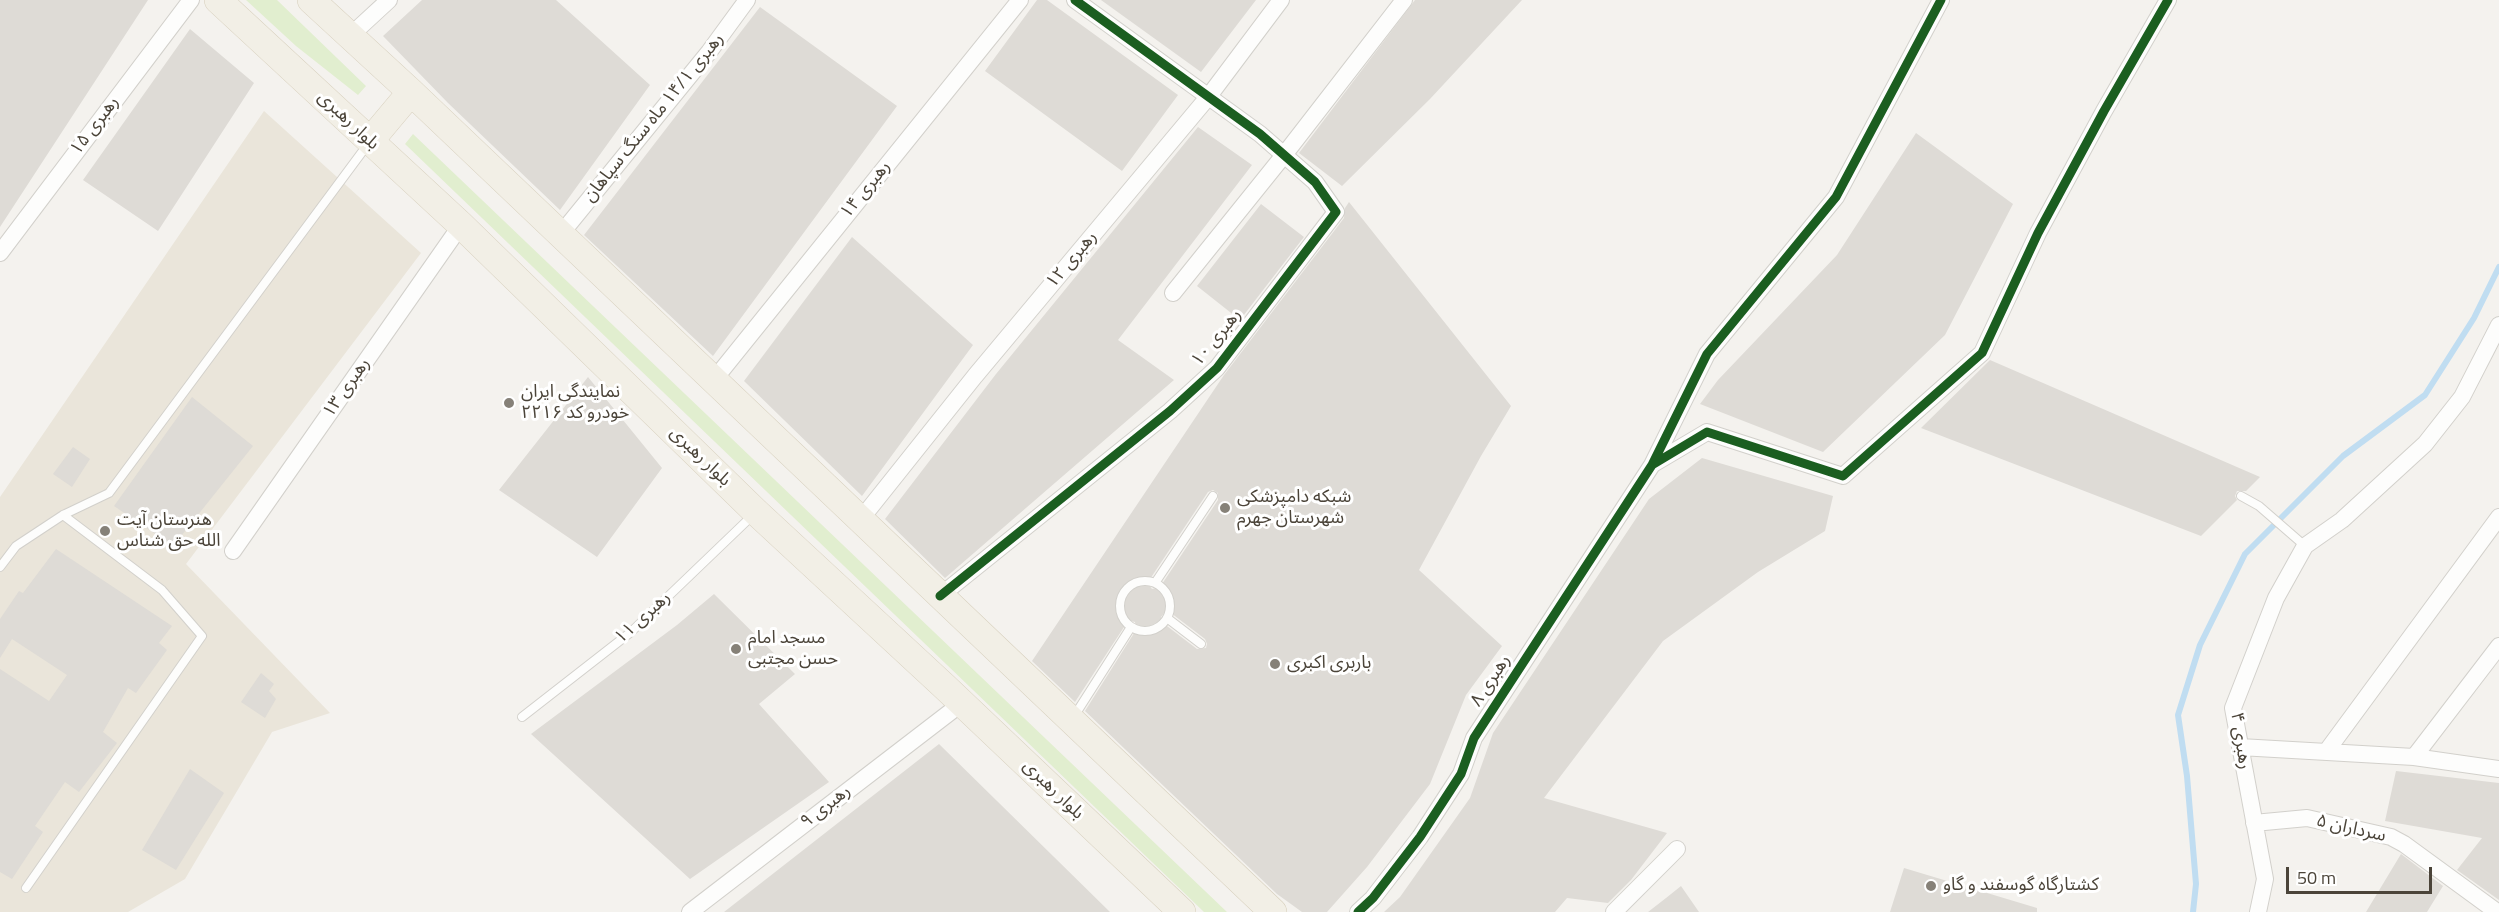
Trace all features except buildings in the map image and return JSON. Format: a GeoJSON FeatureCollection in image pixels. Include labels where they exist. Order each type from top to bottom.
{"type":"FeatureCollection","features":[{"type":"Feature","properties":{"kind":"main road","name":"بلوار رهبری"},"geometry":{"type":"LineString","coordinates":[[218,0],[461,225],[756,512],[1182,912]]}},
{"type":"Feature","properties":{"kind":"main road"},"geometry":{"type":"LineString","coordinates":[[311,0],[411,92],[1273,912]]}},
{"type":"Feature","properties":{"kind":"main road"},"geometry":{"type":"LineString","coordinates":[[370,141],[411,92]]}},
{"type":"Feature","properties":{"kind":"street","name":"رهبری ۱۵"},"geometry":{"type":"LineString","coordinates":[[0,253],[191,0]]}},
{"type":"Feature","properties":{"kind":"street"},"geometry":{"type":"LineString","coordinates":[[350,36],[389,0]]}},
{"type":"Feature","properties":{"kind":"street","name":"رهبری ۱۴/۱ ماه سنگ سپاهان"},"geometry":{"type":"LineString","coordinates":[[560,235],[709,52],[747,0]]}},
{"type":"Feature","properties":{"kind":"street","name":"رهبری ۱۴"},"geometry":{"type":"LineString","coordinates":[[713,381],[1020,0]]}},
{"type":"Feature","properties":{"kind":"street","name":"رهبری ۱۰"},"geometry":{"type":"LineString","coordinates":[[940,596],[1170,411],[1217,368],[1336,212],[1315,182],[1260,134],[1075,0]]}},
{"type":"Feature","properties":{"kind":"street","name":"رهبری ۱۲"},"geometry":{"type":"LineString","coordinates":[[861,519],[975,376],[1209,96],[1281,0]]}},
{"type":"Feature","properties":{"kind":"street"},"geometry":{"type":"LineString","coordinates":[[1173,293],[1404,0]]}},
{"type":"Feature","properties":{"kind":"street","name":"رهبری ۸"},"geometry":{"type":"LineString","coordinates":[[1358,912],[1373,898],[1420,837],[1461,774],[1474,738],[1652,465],[1707,354],[1836,197],[1941,0]]}},
{"type":"Feature","properties":{"kind":"street"},"geometry":{"type":"LineString","coordinates":[[1652,465],[1707,432],[1843,476],[1982,353],[2038,233],[2104,111],[2168,0]]}},
{"type":"Feature","properties":{"kind":"street","name":"رهبری ۱۳"},"geometry":{"type":"LineString","coordinates":[[233,551],[461,225]]}},
{"type":"Feature","properties":{"kind":"street"},"geometry":{"type":"LineString","coordinates":[[2305,546],[2342,520],[2425,444],[2462,397],[2499,325]]}},
{"type":"Feature","properties":{"kind":"street"},"geometry":{"type":"LineString","coordinates":[[2326,752],[2499,517]]}},
{"type":"Feature","properties":{"kind":"street","name":"رهبری ۴"},"geometry":{"type":"LineString","coordinates":[[2258,912],[2265,879],[2233,708],[2276,598],[2305,546]]}},
{"type":"Feature","properties":{"kind":"street"},"geometry":{"type":"LineString","coordinates":[[2414,757],[2499,646]]}},
{"type":"Feature","properties":{"kind":"street","name":"رهبری ۹"},"geometry":{"type":"LineString","coordinates":[[690,912],[962,703]]}},
{"type":"Feature","properties":{"kind":"street"},"geometry":{"type":"LineString","coordinates":[[2240,747],[2414,757],[2499,769]]}},
{"type":"Feature","properties":{"kind":"street","name":"سرداران ۵"},"geometry":{"type":"LineString","coordinates":[[2254,823],[2307,818],[2391,837],[2498,912]]}},
{"type":"Feature","properties":{"kind":"street"},"geometry":{"type":"LineString","coordinates":[[1614,912],[1677,849]]}},
{"type":"Feature","properties":{"kind":"lane"},"geometry":{"type":"LineString","coordinates":[[0,567],[16,546],[63,515],[109,493],[370,141]]}},
{"type":"Feature","properties":{"kind":"lane"},"geometry":{"type":"LineString","coordinates":[[1155,583],[1214,496]]}},
{"type":"Feature","properties":{"kind":"lane"},"geometry":{"type":"LineString","coordinates":[[2241,496],[2259,506],[2305,546]]}},
{"type":"Feature","properties":{"kind":"lane","name":"رهبری ۱۱"},"geometry":{"type":"LineString","coordinates":[[522,717],[631,632],[756,512]]}},
{"type":"Feature","properties":{"kind":"lane"},"geometry":{"type":"LineString","coordinates":[[26,888],[202,636],[162,590],[63,515]]}},
{"type":"Feature","properties":{"kind":"lane"},"geometry":{"type":"LineString","coordinates":[[1141,581],[1155,583],[1168,596],[1170,604],[1167,618],[1154,630],[1146,632],[1131,627],[1121,614],[1122,597],[1133,584],[1141,581]]}},
{"type":"Feature","properties":{"kind":"lane"},"geometry":{"type":"LineString","coordinates":[[1167,618],[1201,644]]}},
{"type":"Feature","properties":{"kind":"lane"},"geometry":{"type":"LineString","coordinates":[[1071,721],[1131,627]]}},
{"type":"Feature","properties":{"kind":"shaded area","name":"هنرستان آیت الله حق شناس"},"geometry":{"type":"Polygon","coordinates":[[[264,111],[421,253],[186,564],[330,713],[272,732],[185,879],[128,912],[0,912],[0,497],[264,111]]]}},
{"type":"Feature","properties":{"kind":"green space"},"geometry":{"type":"Polygon","coordinates":[[[246,0],[277,0],[366,86],[358,95],[296,46],[246,0]]]}},
{"type":"Feature","properties":{"kind":"green space"},"geometry":{"type":"Polygon","coordinates":[[[413,134],[1227,912],[1204,912],[405,144],[413,134]]]}},
{"type":"Feature","properties":{"kind":"waterway"},"geometry":{"type":"LineString","coordinates":[[2193,912],[2196,884],[2187,776],[2178,715],[2200,645],[2245,554],[2343,456],[2425,395],[2474,318],[2499,267]]}},
{"type":"Feature","properties":{"kind":"cycle path"},"geometry":{"type":"LineString","coordinates":[[940,596],[1170,411],[1217,368],[1336,212],[1315,182],[1260,134],[1075,0]]}},
{"type":"Feature","properties":{"kind":"cycle path"},"geometry":{"type":"LineString","coordinates":[[1358,912],[1373,898],[1420,837],[1461,774],[1474,738],[1652,465],[1707,354],[1836,197],[1941,0]]}},
{"type":"Feature","properties":{"kind":"cycle path"},"geometry":{"type":"LineString","coordinates":[[1652,465],[1707,432],[1843,476],[1982,353],[2038,233],[2104,111],[2168,0]]}},
{"type":"Feature","properties":{"kind":"place","name":"نمایندگی ایران خودرو کد ۲۲۱۶"},"geometry":{"type":"Point","coordinates":[509,403]}},
{"type":"Feature","properties":{"kind":"place","name":"شبکه دامپزشکی شهرستان جهرم"},"geometry":{"type":"Point","coordinates":[1225,508]}},
{"type":"Feature","properties":{"kind":"place","name":"هنرستان آیت الله حق شناس"},"geometry":{"type":"Point","coordinates":[105,531]}},
{"type":"Feature","properties":{"kind":"place","name":"مسجد امام حسن مجتبی"},"geometry":{"type":"Point","coordinates":[736,649]}},
{"type":"Feature","properties":{"kind":"place","name":"باربری اکبری"},"geometry":{"type":"Point","coordinates":[1275,664]}},
{"type":"Feature","properties":{"kind":"place","name":"کشتارگاه گوسفند و گاو"},"geometry":{"type":"Point","coordinates":[1931,886]}}]}
